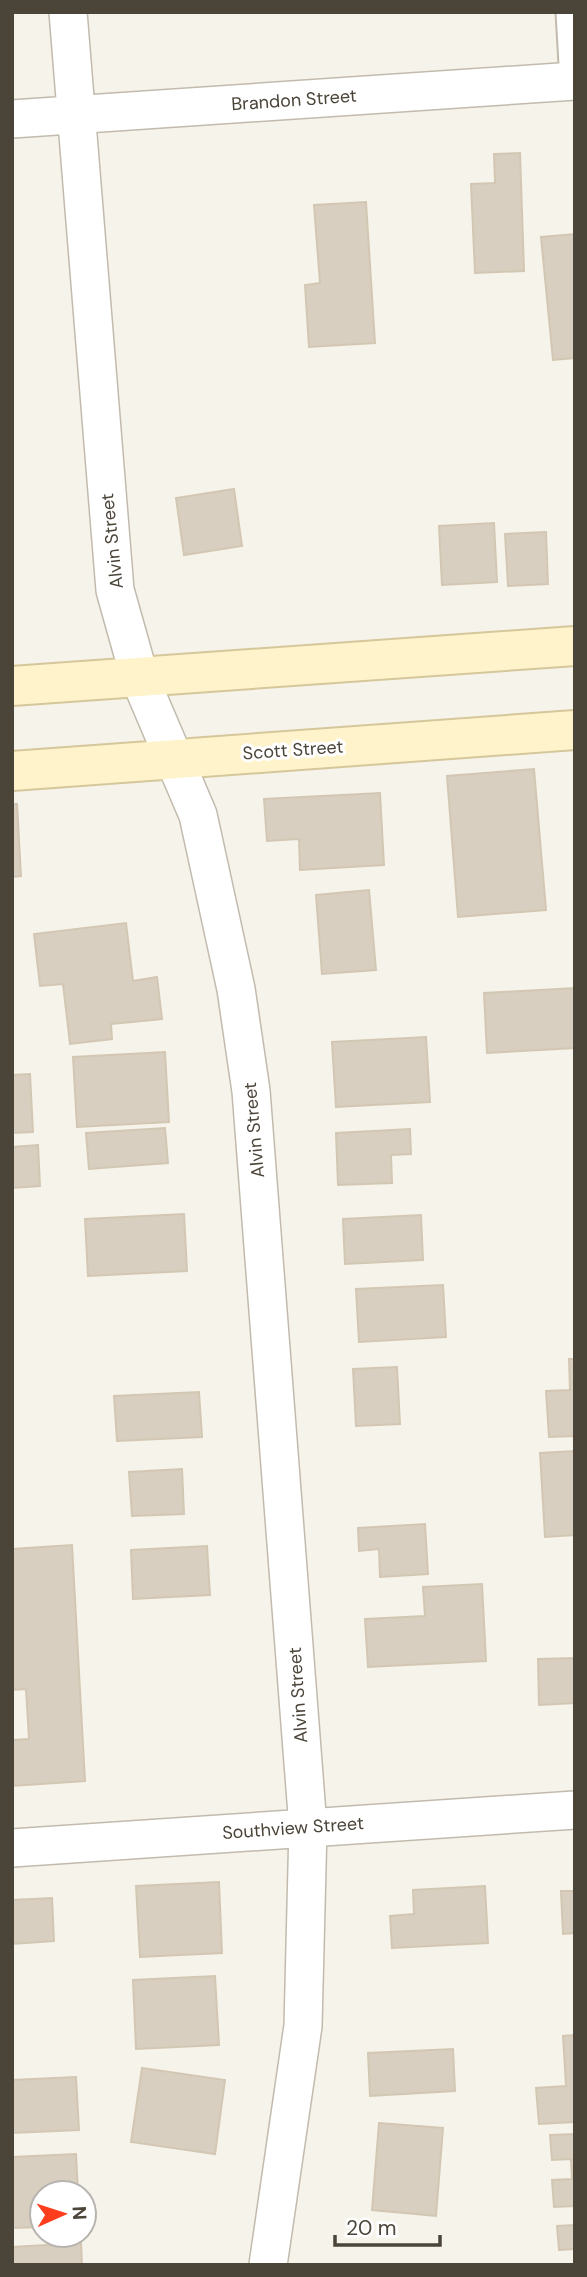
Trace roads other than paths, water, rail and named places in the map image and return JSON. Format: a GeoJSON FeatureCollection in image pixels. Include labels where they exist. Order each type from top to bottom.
{"type":"FeatureCollection","features":[{"type":"Feature","properties":{"kind":"main road"},"geometry":{"type":"LineString","coordinates":[[12,686],[141,679],[575,646]]}},
{"type":"Feature","properties":{"kind":"main road","name":"Scott Street"},"geometry":{"type":"LineString","coordinates":[[12,771],[575,730]]}},
{"type":"Feature","properties":{"kind":"street","name":"Alvin Street"},"geometry":{"type":"LineString","coordinates":[[68,12],[74,115],[115,590],[141,679],[198,815],[236,989],[251,1091],[308,1827],[303,2026],[268,2265]]}},
{"type":"Feature","properties":{"kind":"street","name":"Brandon Street"},"geometry":{"type":"LineString","coordinates":[[12,119],[572,81]]}},
{"type":"Feature","properties":{"kind":"street","name":"Southview Street"},"geometry":{"type":"LineString","coordinates":[[12,1848],[575,1810]]}},
{"type":"Feature","properties":{"kind":"lane"},"geometry":{"type":"LineString","coordinates":[[566,12],[572,81]]}}]}
